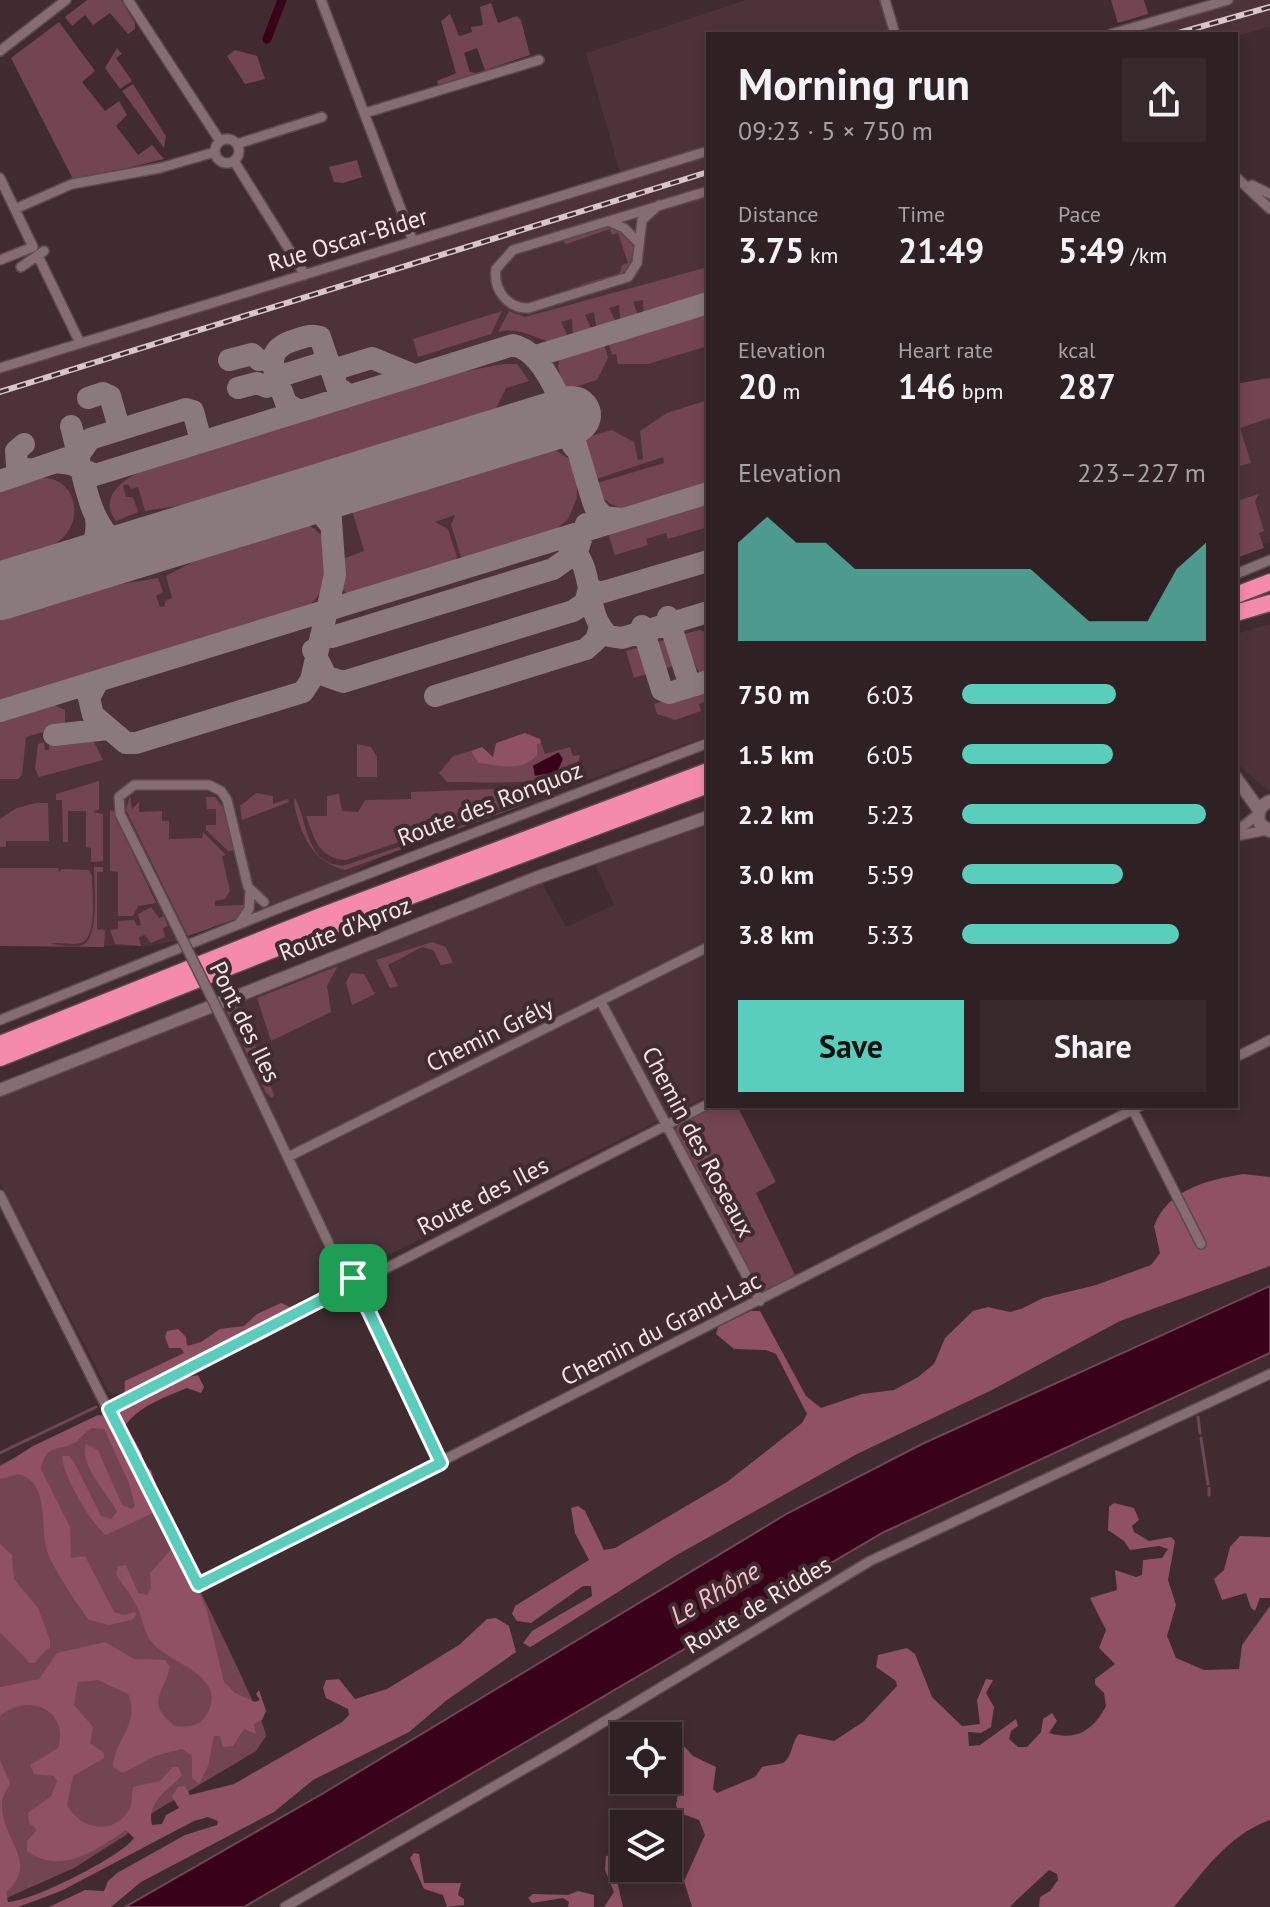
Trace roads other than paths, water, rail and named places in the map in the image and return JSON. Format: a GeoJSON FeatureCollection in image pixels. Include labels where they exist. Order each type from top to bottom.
{"type":"FeatureCollection","features":[{"type":"Feature","properties":{"kind":"highway"},"geometry":{"type":"LineString","coordinates":[[1238,596],[1270,582]]}},
{"type":"Feature","properties":{"kind":"highway"},"geometry":{"type":"LineString","coordinates":[[1238,597],[1270,589]]}},
{"type":"Feature","properties":{"kind":"highway"},"geometry":{"type":"LineString","coordinates":[[1238,612],[1270,603]]}},
{"type":"Feature","properties":{"kind":"highway"},"geometry":{"type":"LineString","coordinates":[[0,1044],[350,905],[706,772]]}},
{"type":"Feature","properties":{"kind":"highway"},"geometry":{"type":"LineString","coordinates":[[0,1058],[365,913],[706,786]]}},
{"type":"Feature","properties":{"kind":"street"},"geometry":{"type":"LineString","coordinates":[[0,51],[69,0]]}},
{"type":"Feature","properties":{"kind":"street"},"geometry":{"type":"LineString","coordinates":[[130,0],[220,141]]}},
{"type":"Feature","properties":{"kind":"street"},"geometry":{"type":"LineString","coordinates":[[321,0],[413,241]]}},
{"type":"Feature","properties":{"kind":"street"},"geometry":{"type":"LineString","coordinates":[[885,0],[894,32]]}},
{"type":"Feature","properties":{"kind":"street"},"geometry":{"type":"LineString","coordinates":[[1118,32],[1228,0]]}},
{"type":"Feature","properties":{"kind":"street"},"geometry":{"type":"LineString","coordinates":[[365,113],[539,60]]}},
{"type":"Feature","properties":{"kind":"street"},"geometry":{"type":"LineString","coordinates":[[237,144],[322,117]]}},
{"type":"Feature","properties":{"kind":"street"},"geometry":{"type":"LineString","coordinates":[[220,141],[229,139],[237,144],[239,153],[234,161]]}},
{"type":"Feature","properties":{"kind":"street"},"geometry":{"type":"LineString","coordinates":[[15,209],[72,184],[160,168],[215,152],[220,141]]}},
{"type":"Feature","properties":{"kind":"street"},"geometry":{"type":"LineString","coordinates":[[215,152],[223,162],[234,161]]}},
{"type":"Feature","properties":{"kind":"street","name":"Rue Oscar-Bider"},"geometry":{"type":"LineString","coordinates":[[0,368],[706,152]]}},
{"type":"Feature","properties":{"kind":"street"},"geometry":{"type":"LineString","coordinates":[[234,161],[305,275]]}},
{"type":"Feature","properties":{"kind":"street"},"geometry":{"type":"LineString","coordinates":[[1238,177],[1270,194]]}},
{"type":"Feature","properties":{"kind":"street"},"geometry":{"type":"LineString","coordinates":[[0,178],[33,247],[0,260]]}},
{"type":"Feature","properties":{"kind":"street"},"geometry":{"type":"LineString","coordinates":[[1238,178],[1270,209]]}},
{"type":"Feature","properties":{"kind":"street"},"geometry":{"type":"LineString","coordinates":[[659,205],[642,220],[634,268],[618,282],[529,308],[516,307],[503,296],[495,273],[500,262],[513,250],[659,205],[706,192]]}},
{"type":"Feature","properties":{"kind":"street"},"geometry":{"type":"LineString","coordinates":[[608,221],[624,228],[637,241]]}},
{"type":"Feature","properties":{"kind":"street"},"geometry":{"type":"LineString","coordinates":[[21,267],[41,254],[80,343]]}},
{"type":"Feature","properties":{"kind":"street"},"geometry":{"type":"LineString","coordinates":[[1238,573],[1270,560]]}},
{"type":"Feature","properties":{"kind":"street","name":"Route des Ronquoz"},"geometry":{"type":"LineString","coordinates":[[0,1020],[287,905],[706,744]]}},
{"type":"Feature","properties":{"kind":"street"},"geometry":{"type":"LineString","coordinates":[[1238,780],[1264,805]]}},
{"type":"Feature","properties":{"kind":"street","name":"Pont des Iles"},"geometry":{"type":"LineString","coordinates":[[250,891],[227,800],[221,791],[209,785],[134,785],[119,797],[119,810],[338,1263],[354,1279],[359,1297],[441,1463]]}},
{"type":"Feature","properties":{"kind":"street"},"geometry":{"type":"LineString","coordinates":[[1264,805],[1260,824],[1269,830]]}},
{"type":"Feature","properties":{"kind":"street"},"geometry":{"type":"LineString","coordinates":[[1238,832],[1264,805]]}},
{"type":"Feature","properties":{"kind":"street","name":"Route d'Aproz"},"geometry":{"type":"LineString","coordinates":[[0,1090],[706,818]]}},
{"type":"Feature","properties":{"kind":"street"},"geometry":{"type":"LineString","coordinates":[[1238,834],[1269,830]]}},
{"type":"Feature","properties":{"kind":"street"},"geometry":{"type":"LineString","coordinates":[[249,922],[264,902],[250,891]]}},
{"type":"Feature","properties":{"kind":"street"},"geometry":{"type":"LineString","coordinates":[[249,909],[250,891]]}},
{"type":"Feature","properties":{"kind":"street","name":"Route des Ronquoz"},"geometry":{"type":"LineString","coordinates":[[230,930],[241,923],[249,909],[264,902],[287,905]]}},
{"type":"Feature","properties":{"kind":"street","name":"Chemin Grély"},"geometry":{"type":"LineString","coordinates":[[288,1157],[706,948]]}},
{"type":"Feature","properties":{"kind":"street","name":"Chemin des Roseaux"},"geometry":{"type":"LineString","coordinates":[[601,1002],[760,1301]]}},
{"type":"Feature","properties":{"kind":"street"},"geometry":{"type":"LineString","coordinates":[[1238,1056],[1270,1040]]}},
{"type":"Feature","properties":{"kind":"street","name":"Route des Iles"},"geometry":{"type":"LineString","coordinates":[[108,1409],[343,1289],[354,1279],[369,1277],[706,1105]]}},
{"type":"Feature","properties":{"kind":"street","name":"Chemin du Grand-Lac"},"geometry":{"type":"LineString","coordinates":[[108,1409],[198,1585],[1133,1108]]}},
{"type":"Feature","properties":{"kind":"street"},"geometry":{"type":"LineString","coordinates":[[1135,1108],[1201,1244]]}},
{"type":"Feature","properties":{"kind":"street"},"geometry":{"type":"LineString","coordinates":[[0,1195],[108,1409]]}},
{"type":"Feature","properties":{"kind":"street","name":"Route de Riddes"},"geometry":{"type":"LineString","coordinates":[[285,1907],[564,1746],[870,1561],[1270,1374]]}},
{"type":"Feature","properties":{"kind":"water"},"geometry":{"type":"Polygon","coordinates":[[[559,751],[564,759],[558,773],[534,777],[532,765],[559,751]]]}},
{"type":"Feature","properties":{"kind":"water","name":"Le Rhône"},"geometry":{"type":"Polygon","coordinates":[[[1270,1286],[1270,1353],[884,1532],[244,1907],[125,1907],[322,1794],[788,1513],[922,1444],[1270,1286]]]}},
{"type":"Feature","properties":{"kind":"waterway"},"geometry":{"type":"LineString","coordinates":[[267,39],[282,0]]}},
{"type":"Feature","properties":{"kind":"waterway"},"geometry":{"type":"LineString","coordinates":[[0,1453],[96,1407]]}},
{"type":"Feature","properties":{"kind":"waterway"},"geometry":{"type":"LineString","coordinates":[[1198,1417],[1200,1433]]}},
{"type":"Feature","properties":{"kind":"waterway"},"geometry":{"type":"LineString","coordinates":[[1201,1438],[1208,1484]]}},
{"type":"Feature","properties":{"kind":"waterway"},"geometry":{"type":"LineString","coordinates":[[1209,1488],[1209,1495]]}},
{"type":"Feature","properties":{"kind":"railway"},"geometry":{"type":"LineString","coordinates":[[1182,32],[1270,7]]}},
{"type":"Feature","properties":{"kind":"railway"},"geometry":{"type":"LineString","coordinates":[[0,392],[706,173]]}}]}
